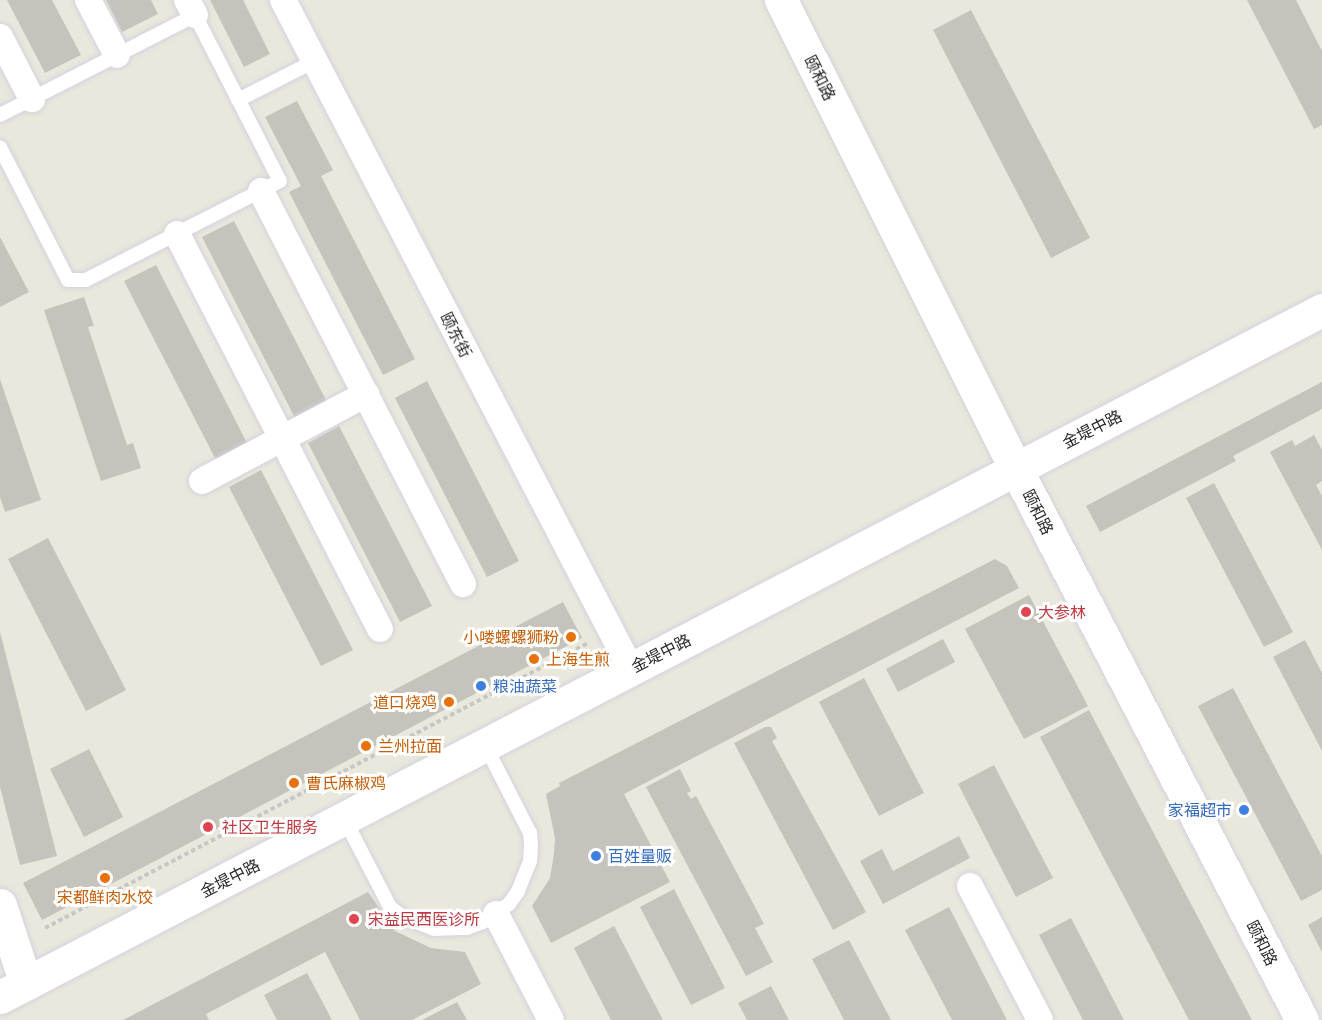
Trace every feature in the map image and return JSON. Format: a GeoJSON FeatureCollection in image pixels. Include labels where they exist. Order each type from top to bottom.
{"type":"FeatureCollection","features":[{"type":"Feature","properties":{"kind":"street"},"geometry":{"type":"LineString","coordinates":[[88,0],[117,55]]}},
{"type":"Feature","properties":{"kind":"street","name":"颐东街"},"geometry":{"type":"LineString","coordinates":[[283,0],[631,669]]}},
{"type":"Feature","properties":{"kind":"street","name":"颐和路"},"geometry":{"type":"LineString","coordinates":[[781,0],[1016,469],[1302,1020]]}},
{"type":"Feature","properties":{"kind":"street"},"geometry":{"type":"LineString","coordinates":[[0,37],[32,99]]}},
{"type":"Feature","properties":{"kind":"street"},"geometry":{"type":"LineString","coordinates":[[261,190],[463,584]]}},
{"type":"Feature","properties":{"kind":"street"},"geometry":{"type":"LineString","coordinates":[[177,234],[380,629]]}},
{"type":"Feature","properties":{"kind":"street","name":"金堤中路"},"geometry":{"type":"LineString","coordinates":[[13,991],[1322,310]]}},
{"type":"Feature","properties":{"kind":"street"},"geometry":{"type":"LineString","coordinates":[[202,481],[366,394]]}},
{"type":"Feature","properties":{"kind":"street"},"geometry":{"type":"LineString","coordinates":[[970,886],[1040,1020]]}},
{"type":"Feature","properties":{"kind":"street"},"geometry":{"type":"LineString","coordinates":[[0,905],[13,991]]}},
{"type":"Feature","properties":{"kind":"street"},"geometry":{"type":"LineString","coordinates":[[496,914],[552,1020]]}},
{"type":"Feature","properties":{"kind":"lane"},"geometry":{"type":"LineString","coordinates":[[0,115],[117,55],[191,8],[280,181],[86,280],[68,280],[0,147]]}},
{"type":"Feature","properties":{"kind":"lane"},"geometry":{"type":"LineString","coordinates":[[238,100],[315,61]]}},
{"type":"Feature","properties":{"kind":"lane"},"geometry":{"type":"LineString","coordinates":[[344,818],[390,907],[403,917],[418,925],[451,930],[467,928],[496,914],[518,891],[531,846],[530,833],[485,745]]}},
{"type":"Feature","properties":{"kind":"path"},"geometry":{"type":"LineString","coordinates":[[45,928],[590,642]]}},
{"type":"Feature","properties":{"kind":"building"},"geometry":{"type":"Polygon","coordinates":[[[7,0],[52,0],[81,55],[45,73],[7,0]]]}},
{"type":"Feature","properties":{"kind":"building"},"geometry":{"type":"Polygon","coordinates":[[[106,0],[151,0],[158,14],[122,32],[106,0]]]}},
{"type":"Feature","properties":{"kind":"building"},"geometry":{"type":"Polygon","coordinates":[[[210,0],[243,0],[270,54],[244,67],[210,0]]]}},
{"type":"Feature","properties":{"kind":"building"},"geometry":{"type":"Polygon","coordinates":[[[1247,0],[1296,0],[1322,51],[1322,125],[1314,129],[1247,0]]]}},
{"type":"Feature","properties":{"kind":"building"},"geometry":{"type":"Polygon","coordinates":[[[971,10],[1090,238],[1051,258],[933,30],[971,10]]]}},
{"type":"Feature","properties":{"kind":"building"},"geometry":{"type":"Polygon","coordinates":[[[297,101],[333,170],[321,176],[415,359],[383,375],[289,192],[301,186],[265,117],[297,101]]]}},
{"type":"Feature","properties":{"kind":"building"},"geometry":{"type":"Polygon","coordinates":[[[234,221],[328,404],[296,420],[202,237],[234,221]]]}},
{"type":"Feature","properties":{"kind":"building"},"geometry":{"type":"Polygon","coordinates":[[[0,237],[29,292],[0,307],[0,237]]]}},
{"type":"Feature","properties":{"kind":"building"},"geometry":{"type":"Polygon","coordinates":[[[156,265],[249,447],[218,464],[124,281],[156,265]]]}},
{"type":"Feature","properties":{"kind":"building"},"geometry":{"type":"Polygon","coordinates":[[[84,297],[94,326],[88,327],[127,445],[133,443],[141,468],[101,481],[44,310],[84,297]]]}},
{"type":"Feature","properties":{"kind":"building"},"geometry":{"type":"Polygon","coordinates":[[[0,379],[41,500],[5,512],[0,497],[0,379]]]}},
{"type":"Feature","properties":{"kind":"building"},"geometry":{"type":"Polygon","coordinates":[[[427,381],[519,561],[487,577],[395,398],[427,381]]]}},
{"type":"Feature","properties":{"kind":"building"},"geometry":{"type":"Polygon","coordinates":[[[1322,382],[1322,409],[1233,456],[1236,461],[1100,532],[1086,506],[1322,382]]]}},
{"type":"Feature","properties":{"kind":"building"},"geometry":{"type":"Polygon","coordinates":[[[339,426],[432,606],[400,622],[308,443],[339,426]]]}},
{"type":"Feature","properties":{"kind":"building"},"geometry":{"type":"Polygon","coordinates":[[[1314,435],[1322,450],[1322,481],[1316,485],[1322,496],[1322,550],[1270,452],[1292,440],[1295,446],[1314,435]]]}},
{"type":"Feature","properties":{"kind":"building"},"geometry":{"type":"Polygon","coordinates":[[[261,470],[353,650],[321,666],[229,487],[261,470]]]}},
{"type":"Feature","properties":{"kind":"building"},"geometry":{"type":"Polygon","coordinates":[[[1214,483],[1293,632],[1264,647],[1186,498],[1214,483]]]}},
{"type":"Feature","properties":{"kind":"building"},"geometry":{"type":"Polygon","coordinates":[[[48,538],[126,690],[86,711],[8,559],[48,538]]]}},
{"type":"Feature","properties":{"kind":"building"},"geometry":{"type":"Polygon","coordinates":[[[995,559],[1007,566],[1019,588],[624,794],[670,882],[551,943],[532,906],[550,878],[554,854],[555,838],[546,794],[560,786],[559,783],[995,559]]]}},
{"type":"Feature","properties":{"kind":"building"},"geometry":{"type":"Polygon","coordinates":[[[1029,595],[1088,706],[1024,739],[965,629],[1029,595]]]}},
{"type":"Feature","properties":{"kind":"building"},"geometry":{"type":"Polygon","coordinates":[[[563,602],[582,638],[42,920],[23,883],[563,602]]]}},
{"type":"Feature","properties":{"kind":"building"},"geometry":{"type":"Polygon","coordinates":[[[0,632],[57,856],[20,865],[0,787],[0,632]]]}},
{"type":"Feature","properties":{"kind":"building"},"geometry":{"type":"Polygon","coordinates":[[[943,639],[955,662],[898,692],[886,669],[943,639]]]}},
{"type":"Feature","properties":{"kind":"building"},"geometry":{"type":"Polygon","coordinates":[[[1305,640],[1322,673],[1322,751],[1273,657],[1305,640]]]}},
{"type":"Feature","properties":{"kind":"building"},"geometry":{"type":"Polygon","coordinates":[[[864,678],[924,793],[879,816],[819,702],[864,678]]]}},
{"type":"Feature","properties":{"kind":"building"},"geometry":{"type":"Polygon","coordinates":[[[1233,688],[1322,856],[1322,890],[1301,901],[1198,706],[1233,688]]]}},
{"type":"Feature","properties":{"kind":"building"},"geometry":{"type":"Polygon","coordinates":[[[1089,710],[1252,1020],[1189,1020],[1040,737],[1089,710]]]}},
{"type":"Feature","properties":{"kind":"building"},"geometry":{"type":"Polygon","coordinates":[[[765,727],[771,727],[777,738],[772,741],[866,912],[833,930],[734,743],[765,727]]]}},
{"type":"Feature","properties":{"kind":"building"},"geometry":{"type":"Polygon","coordinates":[[[89,749],[123,817],[84,837],[50,769],[89,749]]]}},
{"type":"Feature","properties":{"kind":"building"},"geometry":{"type":"Polygon","coordinates":[[[994,765],[1053,878],[1016,897],[958,784],[994,765]]]}},
{"type":"Feature","properties":{"kind":"building"},"geometry":{"type":"Polygon","coordinates":[[[680,769],[691,791],[687,793],[691,799],[696,796],[764,924],[755,928],[773,962],[746,976],[646,787],[680,769]]]}},
{"type":"Feature","properties":{"kind":"building"},"geometry":{"type":"Polygon","coordinates":[[[959,836],[970,858],[883,904],[860,861],[882,849],[893,871],[959,836]]]}},
{"type":"Feature","properties":{"kind":"building"},"geometry":{"type":"Polygon","coordinates":[[[674,889],[725,988],[691,1005],[640,907],[674,889]]]}},
{"type":"Feature","properties":{"kind":"building"},"geometry":{"type":"Polygon","coordinates":[[[368,892],[395,931],[431,948],[465,952],[481,984],[412,1020],[360,1020],[325,952],[206,1014],[209,1020],[123,1020],[368,892]]]}},
{"type":"Feature","properties":{"kind":"building"},"geometry":{"type":"Polygon","coordinates":[[[949,907],[1007,1020],[952,1020],[905,930],[949,907]]]}},
{"type":"Feature","properties":{"kind":"building"},"geometry":{"type":"Polygon","coordinates":[[[1322,917],[1322,952],[1308,925],[1322,917]]]}},
{"type":"Feature","properties":{"kind":"building"},"geometry":{"type":"Polygon","coordinates":[[[1071,918],[1124,1020],[1083,1020],[1039,935],[1071,918]]]}},
{"type":"Feature","properties":{"kind":"building"},"geometry":{"type":"Polygon","coordinates":[[[614,926],[663,1020],[611,1020],[574,948],[614,926]]]}},
{"type":"Feature","properties":{"kind":"building"},"geometry":{"type":"Polygon","coordinates":[[[849,940],[891,1020],[844,1020],[812,959],[849,940]]]}},
{"type":"Feature","properties":{"kind":"building"},"geometry":{"type":"Polygon","coordinates":[[[307,973],[332,1020],[277,1020],[264,995],[307,973]]]}},
{"type":"Feature","properties":{"kind":"building"},"geometry":{"type":"Polygon","coordinates":[[[771,986],[789,1020],[747,1020],[738,1003],[771,986]]]}},
{"type":"Feature","properties":{"kind":"building"},"geometry":{"type":"Polygon","coordinates":[[[457,1002],[467,1020],[422,1020],[457,1002]]]}},
{"type":"Feature","properties":{"kind":"place","name":"大参林"},"geometry":{"type":"Point","coordinates":[1026,612]}},
{"type":"Feature","properties":{"kind":"place","name":"小喽螺螺狮粉"},"geometry":{"type":"Point","coordinates":[571,637]}},
{"type":"Feature","properties":{"kind":"place","name":"上海生煎"},"geometry":{"type":"Point","coordinates":[534,659]}},
{"type":"Feature","properties":{"kind":"place","name":"粮油蔬菜"},"geometry":{"type":"Point","coordinates":[481,686]}},
{"type":"Feature","properties":{"kind":"place","name":"道口烧鸡"},"geometry":{"type":"Point","coordinates":[449,702]}},
{"type":"Feature","properties":{"kind":"place","name":"兰州拉面"},"geometry":{"type":"Point","coordinates":[366,746]}},
{"type":"Feature","properties":{"kind":"place","name":"曹氏麻椒鸡"},"geometry":{"type":"Point","coordinates":[294,783]}},
{"type":"Feature","properties":{"kind":"place","name":"家福超市"},"geometry":{"type":"Point","coordinates":[1244,810]}},
{"type":"Feature","properties":{"kind":"place","name":"社区卫生服务"},"geometry":{"type":"Point","coordinates":[208,827]}},
{"type":"Feature","properties":{"kind":"place","name":"百姓量贩"},"geometry":{"type":"Point","coordinates":[596,856]}},
{"type":"Feature","properties":{"kind":"place","name":"宋都鲜肉水饺"},"geometry":{"type":"Point","coordinates":[105,878]}},
{"type":"Feature","properties":{"kind":"place","name":"宋益民西医诊所"},"geometry":{"type":"Point","coordinates":[354,919]}}]}
